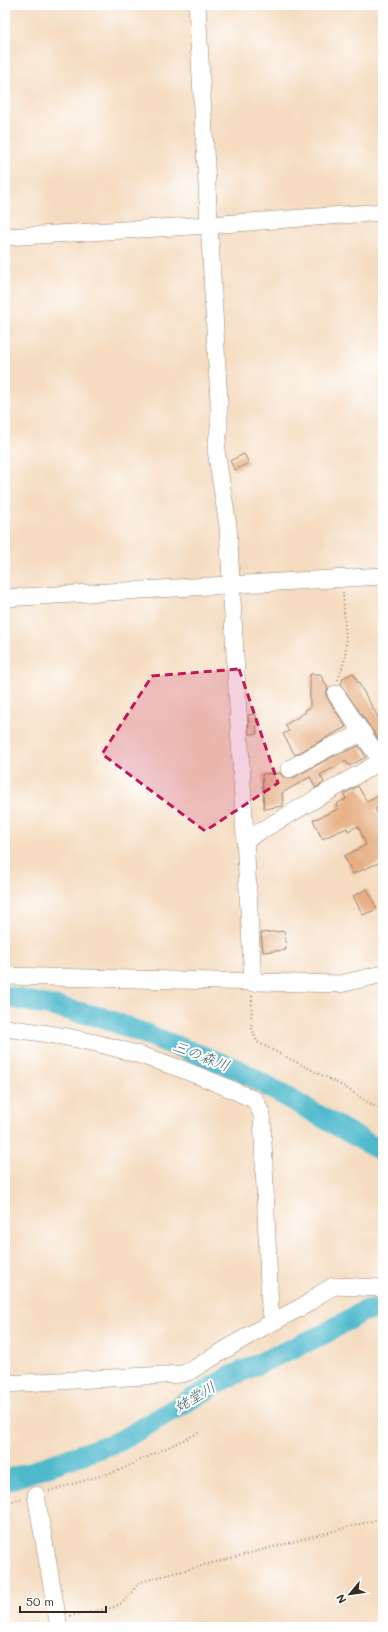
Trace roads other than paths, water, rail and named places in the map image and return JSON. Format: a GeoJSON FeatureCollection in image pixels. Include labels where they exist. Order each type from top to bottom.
{"type":"FeatureCollection","features":[{"type":"Feature","properties":{"kind":"street"},"geometry":{"type":"LineString","coordinates":[[197,5],[219,402],[219,428],[216,450],[228,526],[230,586],[253,983]]}},
{"type":"Feature","properties":{"kind":"street"},"geometry":{"type":"LineString","coordinates":[[5,237],[209,225],[383,212]]}},
{"type":"Feature","properties":{"kind":"street"},"geometry":{"type":"LineString","coordinates":[[5,598],[383,576]]}},
{"type":"Feature","properties":{"kind":"street"},"geometry":{"type":"LineString","coordinates":[[245,840],[382,762],[344,708],[336,694]]}},
{"type":"Feature","properties":{"kind":"street"},"geometry":{"type":"LineString","coordinates":[[289,769],[330,746],[363,733]]}},
{"type":"Feature","properties":{"kind":"street"},"geometry":{"type":"LineString","coordinates":[[5,976],[340,984],[383,974]]}},
{"type":"Feature","properties":{"kind":"street"},"geometry":{"type":"LineString","coordinates":[[5,1028],[76,1039],[121,1050],[186,1071],[255,1100],[262,1115],[270,1310],[275,1321]]}},
{"type":"Feature","properties":{"kind":"street"},"geometry":{"type":"LineString","coordinates":[[5,1384],[182,1374],[190,1372],[275,1321],[307,1304],[334,1286],[383,1288]]}},
{"type":"Feature","properties":{"kind":"street"},"geometry":{"type":"LineString","coordinates":[[36,1495],[58,1623]]}},
{"type":"Feature","properties":{"kind":"waterway","name":"三の森川"},"geometry":{"type":"LineString","coordinates":[[5,996],[101,1017],[239,1070],[383,1152]]}},
{"type":"Feature","properties":{"kind":"waterway","name":"姥堂川"},"geometry":{"type":"LineString","coordinates":[[5,1481],[120,1441],[227,1378],[324,1334],[364,1311],[383,1309]]}}]}
